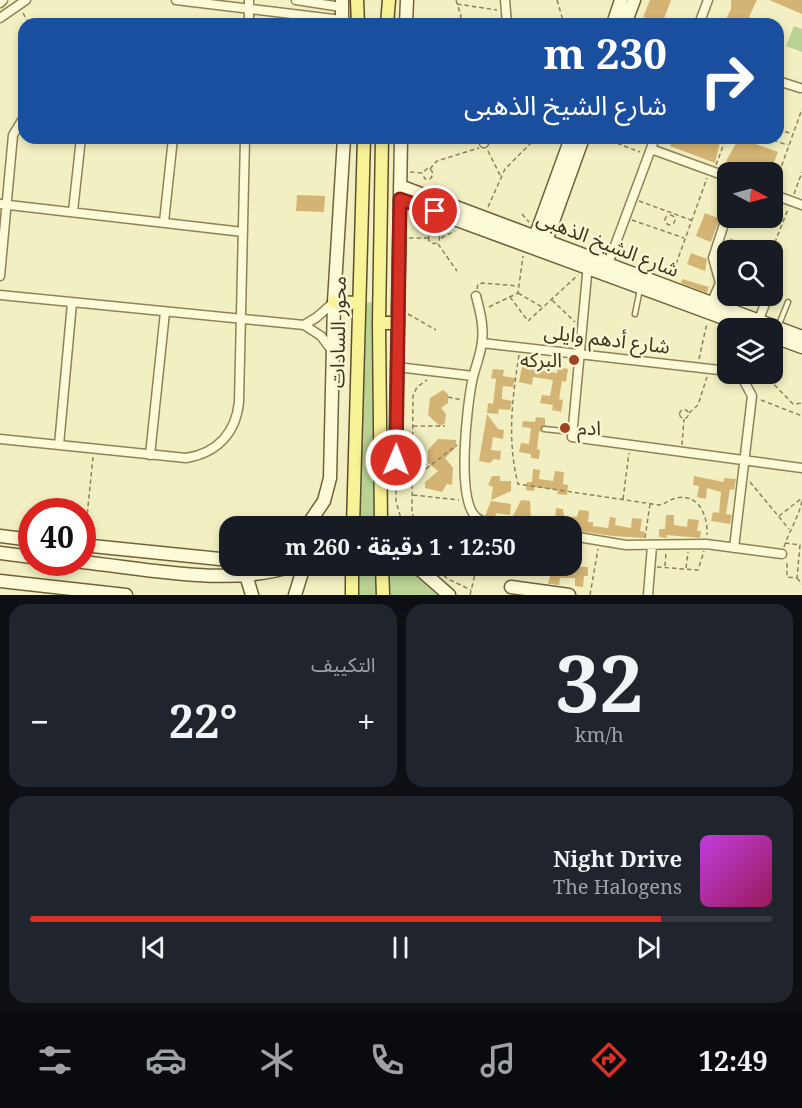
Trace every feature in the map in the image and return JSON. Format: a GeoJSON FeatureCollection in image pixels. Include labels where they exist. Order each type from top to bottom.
{"type":"FeatureCollection","features":[{"type":"Feature","properties":{"kind":"main road"},"geometry":{"type":"LineString","coordinates":[[357,4],[368,0]]}},
{"type":"Feature","properties":{"kind":"main road"},"geometry":{"type":"LineString","coordinates":[[387,18],[388,1]]}},
{"type":"Feature","properties":{"kind":"main road","name":"محور السادات"},"geometry":{"type":"LineString","coordinates":[[351,516],[364,144]]}},
{"type":"Feature","properties":{"kind":"main road","name":"محور السادات"},"geometry":{"type":"LineString","coordinates":[[382,144],[379,323],[383,516]]}},
{"type":"Feature","properties":{"kind":"main road"},"geometry":{"type":"LineString","coordinates":[[334,302],[358,303]]}},
{"type":"Feature","properties":{"kind":"main road"},"geometry":{"type":"LineString","coordinates":[[379,323],[398,323]]}},
{"type":"Feature","properties":{"kind":"main road"},"geometry":{"type":"LineString","coordinates":[[352,576],[352,595]]}},
{"type":"Feature","properties":{"kind":"main road"},"geometry":{"type":"LineString","coordinates":[[382,576],[383,595]]}},
{"type":"Feature","properties":{"kind":"street"},"geometry":{"type":"LineString","coordinates":[[176,0],[342,13]]}},
{"type":"Feature","properties":{"kind":"street"},"geometry":{"type":"LineString","coordinates":[[296,0],[342,13]]}},
{"type":"Feature","properties":{"kind":"street"},"geometry":{"type":"LineString","coordinates":[[406,18],[407,0]]}},
{"type":"Feature","properties":{"kind":"street"},"geometry":{"type":"LineString","coordinates":[[505,0],[506,18]]}},
{"type":"Feature","properties":{"kind":"street"},"geometry":{"type":"LineString","coordinates":[[615,18],[621,0]]}},
{"type":"Feature","properties":{"kind":"street"},"geometry":{"type":"LineString","coordinates":[[627,18],[634,0]]}},
{"type":"Feature","properties":{"kind":"street"},"geometry":{"type":"LineString","coordinates":[[701,18],[708,0]]}},
{"type":"Feature","properties":{"kind":"street"},"geometry":{"type":"LineString","coordinates":[[0,18],[22,2]]}},
{"type":"Feature","properties":{"kind":"street"},"geometry":{"type":"LineString","coordinates":[[784,83],[800,88]]}},
{"type":"Feature","properties":{"kind":"street"},"geometry":{"type":"LineString","coordinates":[[0,276],[3,204],[13,135],[18,127]]}},
{"type":"Feature","properties":{"kind":"street"},"geometry":{"type":"LineString","coordinates":[[73,211],[80,144]]}},
{"type":"Feature","properties":{"kind":"street"},"geometry":{"type":"LineString","coordinates":[[164,222],[172,144]]}},
{"type":"Feature","properties":{"kind":"street"},"geometry":{"type":"LineString","coordinates":[[0,439],[150,455],[195,456],[216,446],[229,435],[236,420],[239,402],[245,144]]}},
{"type":"Feature","properties":{"kind":"street"},"geometry":{"type":"LineString","coordinates":[[314,516],[324,501],[330,478],[334,302],[344,144]]}},
{"type":"Feature","properties":{"kind":"street"},"geometry":{"type":"LineString","coordinates":[[396,480],[401,144]]}},
{"type":"Feature","properties":{"kind":"street"},"geometry":{"type":"LineString","coordinates":[[535,240],[569,144]]}},
{"type":"Feature","properties":{"kind":"street"},"geometry":{"type":"LineString","coordinates":[[535,240],[580,144]]}},
{"type":"Feature","properties":{"kind":"street"},"geometry":{"type":"LineString","coordinates":[[608,264],[653,144]]}},
{"type":"Feature","properties":{"kind":"street"},"geometry":{"type":"LineString","coordinates":[[650,152],[717,174]]}},
{"type":"Feature","properties":{"kind":"street","name":"شارع الشيخ الذهبى"},"geometry":{"type":"LineString","coordinates":[[400,186],[589,262],[641,287],[735,318]]}},
{"type":"Feature","properties":{"kind":"street"},"geometry":{"type":"LineString","coordinates":[[783,198],[802,205]]}},
{"type":"Feature","properties":{"kind":"street","name":"شارع الشيخ الذهبى"},"geometry":{"type":"LineString","coordinates":[[400,199],[470,223],[535,240],[589,262],[608,264],[667,288],[710,309]]}},
{"type":"Feature","properties":{"kind":"street"},"geometry":{"type":"LineString","coordinates":[[3,204],[243,232]]}},
{"type":"Feature","properties":{"kind":"street"},"geometry":{"type":"LineString","coordinates":[[710,309],[720,283],[713,258],[723,228]]}},
{"type":"Feature","properties":{"kind":"street"},"geometry":{"type":"LineString","coordinates":[[589,262],[572,437],[577,440],[802,468]]}},
{"type":"Feature","properties":{"kind":"street"},"geometry":{"type":"LineString","coordinates":[[0,296],[304,325],[321,336],[334,352]]}},
{"type":"Feature","properties":{"kind":"street"},"geometry":{"type":"LineString","coordinates":[[475,516],[470,510],[467,499],[465,438],[473,376],[482,343],[480,311],[476,296]]}},
{"type":"Feature","properties":{"kind":"street"},"geometry":{"type":"LineString","coordinates":[[304,325],[334,302]]}},
{"type":"Feature","properties":{"kind":"street"},"geometry":{"type":"LineString","coordinates":[[59,445],[72,303]]}},
{"type":"Feature","properties":{"kind":"street"},"geometry":{"type":"LineString","coordinates":[[150,455],[165,312]]}},
{"type":"Feature","properties":{"kind":"street","name":"شارع الشيخ الذهبى"},"geometry":{"type":"LineString","coordinates":[[783,333],[802,337]]}},
{"type":"Feature","properties":{"kind":"street","name":"شارع الشيخ الذهبى"},"geometry":{"type":"LineString","coordinates":[[783,336],[802,347]]}},
{"type":"Feature","properties":{"kind":"street","name":"شارع أدهم وايلى"},"geometry":{"type":"LineString","coordinates":[[482,343],[717,369]]}},
{"type":"Feature","properties":{"kind":"street"},"geometry":{"type":"LineString","coordinates":[[397,367],[473,376]]}},
{"type":"Feature","properties":{"kind":"street"},"geometry":{"type":"LineString","coordinates":[[734,548],[752,396],[746,384]]}},
{"type":"Feature","properties":{"kind":"street"},"geometry":{"type":"LineString","coordinates":[[0,536],[18,538]]}},
{"type":"Feature","properties":{"kind":"street"},"geometry":{"type":"LineString","coordinates":[[582,538],[648,546],[706,544],[782,554]]}},
{"type":"Feature","properties":{"kind":"street"},"geometry":{"type":"LineString","coordinates":[[96,546],[219,559]]}},
{"type":"Feature","properties":{"kind":"street"},"geometry":{"type":"LineString","coordinates":[[648,546],[650,566],[648,595]]}},
{"type":"Feature","properties":{"kind":"street"},"geometry":{"type":"LineString","coordinates":[[0,554],[18,556]]}},
{"type":"Feature","properties":{"kind":"street"},"geometry":{"type":"LineString","coordinates":[[96,563],[219,576]]}},
{"type":"Feature","properties":{"kind":"street"},"geometry":{"type":"LineString","coordinates":[[246,576],[252,595]]}},
{"type":"Feature","properties":{"kind":"street"},"geometry":{"type":"LineString","coordinates":[[295,595],[301,576]]}},
{"type":"Feature","properties":{"kind":"street"},"geometry":{"type":"LineString","coordinates":[[427,576],[447,595]]}},
{"type":"Feature","properties":{"kind":"street"},"geometry":{"type":"LineString","coordinates":[[0,581],[63,592],[126,595]]}},
{"type":"Feature","properties":{"kind":"street"},"geometry":{"type":"LineString","coordinates":[[511,587],[569,595]]}},
{"type":"Feature","properties":{"kind":"lane"},"geometry":{"type":"LineString","coordinates":[[635,314],[641,287]]}},
{"type":"Feature","properties":{"kind":"lane"},"geometry":{"type":"LineString","coordinates":[[781,318],[788,302]]}},
{"type":"Feature","properties":{"kind":"lane"},"geometry":{"type":"LineString","coordinates":[[544,429],[572,432]]}},
{"type":"Feature","properties":{"kind":"path"},"geometry":{"type":"LineString","coordinates":[[456,0],[460,18]]}},
{"type":"Feature","properties":{"kind":"path"},"geometry":{"type":"LineString","coordinates":[[557,0],[562,18]]}},
{"type":"Feature","properties":{"kind":"path"},"geometry":{"type":"LineString","coordinates":[[22,2],[27,18]]}},
{"type":"Feature","properties":{"kind":"path"},"geometry":{"type":"LineString","coordinates":[[457,4],[506,13]]}},
{"type":"Feature","properties":{"kind":"path"},"geometry":{"type":"LineString","coordinates":[[783,163],[802,109]]}},
{"type":"Feature","properties":{"kind":"path"},"geometry":{"type":"LineString","coordinates":[[784,131],[793,134]]}},
{"type":"Feature","properties":{"kind":"path"},"geometry":{"type":"LineString","coordinates":[[401,170],[422,173],[430,169],[437,161],[479,148],[482,144]]}},
{"type":"Feature","properties":{"kind":"path"},"geometry":{"type":"LineString","coordinates":[[486,144],[501,177]]}},
{"type":"Feature","properties":{"kind":"path"},"geometry":{"type":"LineString","coordinates":[[484,218],[501,177],[530,144]]}},
{"type":"Feature","properties":{"kind":"path"},"geometry":{"type":"LineString","coordinates":[[623,144],[650,152]]}},
{"type":"Feature","properties":{"kind":"path"},"geometry":{"type":"LineString","coordinates":[[667,288],[724,144]]}},
{"type":"Feature","properties":{"kind":"path"},"geometry":{"type":"LineString","coordinates":[[783,144],[789,146]]}},
{"type":"Feature","properties":{"kind":"path"},"geometry":{"type":"LineString","coordinates":[[422,173],[425,179],[430,179],[433,175],[430,169]]}},
{"type":"Feature","properties":{"kind":"path"},"geometry":{"type":"LineString","coordinates":[[776,240],[802,172]]}},
{"type":"Feature","properties":{"kind":"path"},"geometry":{"type":"LineString","coordinates":[[633,198],[692,220]]}},
{"type":"Feature","properties":{"kind":"path"},"geometry":{"type":"LineString","coordinates":[[666,232],[668,225],[666,218],[673,214]]}},
{"type":"Feature","properties":{"kind":"path"},"geometry":{"type":"LineString","coordinates":[[668,225],[675,222],[673,214]]}},
{"type":"Feature","properties":{"kind":"path"},"geometry":{"type":"LineString","coordinates":[[625,218],[685,239]]}},
{"type":"Feature","properties":{"kind":"path"},"geometry":{"type":"LineString","coordinates":[[438,243],[440,239],[470,223]]}},
{"type":"Feature","properties":{"kind":"path"},"geometry":{"type":"LineString","coordinates":[[399,238],[429,237],[436,233],[440,239]]}},
{"type":"Feature","properties":{"kind":"path"},"geometry":{"type":"LineString","coordinates":[[429,237],[430,242],[438,243],[457,271]]}},
{"type":"Feature","properties":{"kind":"path"},"geometry":{"type":"LineString","coordinates":[[480,311],[518,293],[535,240]]}},
{"type":"Feature","properties":{"kind":"path"},"geometry":{"type":"LineString","coordinates":[[510,297],[527,321],[589,262]]}},
{"type":"Feature","properties":{"kind":"path"},"geometry":{"type":"LineString","coordinates":[[476,296],[478,284],[520,286]]}},
{"type":"Feature","properties":{"kind":"path"},"geometry":{"type":"LineString","coordinates":[[518,293],[543,307]]}},
{"type":"Feature","properties":{"kind":"path"},"geometry":{"type":"LineString","coordinates":[[552,299],[582,328]]}},
{"type":"Feature","properties":{"kind":"path"},"geometry":{"type":"LineString","coordinates":[[398,307],[436,330]]}},
{"type":"Feature","properties":{"kind":"path"},"geometry":{"type":"LineString","coordinates":[[697,366],[710,309]]}},
{"type":"Feature","properties":{"kind":"path"},"geometry":{"type":"LineString","coordinates":[[521,346],[511,417],[513,462],[518,484],[650,503],[664,504],[679,497],[690,499],[700,505],[706,515],[706,544],[698,570],[650,566]]}},
{"type":"Feature","properties":{"kind":"path"},"geometry":{"type":"LineString","coordinates":[[681,453],[684,419],[698,405],[709,368]]}},
{"type":"Feature","properties":{"kind":"path"},"geometry":{"type":"LineString","coordinates":[[414,516],[412,494],[414,391],[438,372]]}},
{"type":"Feature","properties":{"kind":"path"},"geometry":{"type":"LineString","coordinates":[[774,384],[793,404],[802,403]]}},
{"type":"Feature","properties":{"kind":"path"},"geometry":{"type":"LineString","coordinates":[[752,396],[802,416]]}},
{"type":"Feature","properties":{"kind":"path"},"geometry":{"type":"LineString","coordinates":[[448,397],[469,401]]}},
{"type":"Feature","properties":{"kind":"path"},"geometry":{"type":"LineString","coordinates":[[684,419],[680,412],[686,410],[689,413]]}},
{"type":"Feature","properties":{"kind":"path"},"geometry":{"type":"LineString","coordinates":[[413,426],[445,426]]}},
{"type":"Feature","properties":{"kind":"path"},"geometry":{"type":"LineString","coordinates":[[412,479],[465,438]]}},
{"type":"Feature","properties":{"kind":"path"},"geometry":{"type":"LineString","coordinates":[[623,499],[629,446]]}},
{"type":"Feature","properties":{"kind":"path"},"geometry":{"type":"LineString","coordinates":[[88,498],[94,450]]}},
{"type":"Feature","properties":{"kind":"path"},"geometry":{"type":"LineString","coordinates":[[743,475],[790,529]]}},
{"type":"Feature","properties":{"kind":"path"},"geometry":{"type":"LineString","coordinates":[[396,480],[396,501],[400,516]]}},
{"type":"Feature","properties":{"kind":"path"},"geometry":{"type":"LineString","coordinates":[[412,494],[448,500],[467,499]]}},
{"type":"Feature","properties":{"kind":"path"},"geometry":{"type":"LineString","coordinates":[[779,516],[802,500]]}},
{"type":"Feature","properties":{"kind":"path"},"geometry":{"type":"LineString","coordinates":[[802,500],[801,514],[790,529],[782,554],[788,564],[787,577],[797,578],[802,584]]}},
{"type":"Feature","properties":{"kind":"path"},"geometry":{"type":"LineString","coordinates":[[648,546],[650,503]]}},
{"type":"Feature","properties":{"kind":"path"},"geometry":{"type":"LineString","coordinates":[[590,595],[600,541]]}},
{"type":"Feature","properties":{"kind":"path"},"geometry":{"type":"LineString","coordinates":[[785,543],[801,545],[797,578]]}},
{"type":"Feature","properties":{"kind":"path"},"geometry":{"type":"LineString","coordinates":[[686,568],[689,544]]}},
{"type":"Feature","properties":{"kind":"path"},"geometry":{"type":"LineString","coordinates":[[665,567],[666,546]]}},
{"type":"Feature","properties":{"kind":"path"},"geometry":{"type":"LineString","coordinates":[[444,576],[471,590]]}},
{"type":"Feature","properties":{"kind":"path"},"geometry":{"type":"LineString","coordinates":[[470,595],[474,576]]}},
{"type":"Feature","properties":{"kind":"green space"},"geometry":{"type":"Polygon","coordinates":[[[794,26],[802,29],[802,52],[786,46],[794,26]]]}},
{"type":"Feature","properties":{"kind":"green space"},"geometry":{"type":"Polygon","coordinates":[[[380,302],[381,516],[353,516],[358,303],[380,302]]]}},
{"type":"Feature","properties":{"kind":"green space"},"geometry":{"type":"Polygon","coordinates":[[[353,576],[427,576],[449,595],[352,595],[353,576]]]}},
{"type":"Feature","properties":{"kind":"building"},"geometry":{"type":"Polygon","coordinates":[[[650,0],[671,0],[664,18],[643,17],[650,0]]]}},
{"type":"Feature","properties":{"kind":"building"},"geometry":{"type":"Polygon","coordinates":[[[731,0],[757,0],[749,17],[751,18],[727,18],[731,9],[731,0]]]}},
{"type":"Feature","properties":{"kind":"building"},"geometry":{"type":"Polygon","coordinates":[[[769,0],[802,0],[802,14],[769,0]]]}},
{"type":"Feature","properties":{"kind":"building"},"geometry":{"type":"Polygon","coordinates":[[[671,144],[720,144],[715,163],[670,146],[671,144]]]}},
{"type":"Feature","properties":{"kind":"building"},"geometry":{"type":"Polygon","coordinates":[[[736,144],[756,144],[778,152],[774,162],[726,161],[736,144]]]}},
{"type":"Feature","properties":{"kind":"building"},"geometry":{"type":"Polygon","coordinates":[[[297,195],[325,196],[324,212],[296,211],[297,195]]]}},
{"type":"Feature","properties":{"kind":"building"},"geometry":{"type":"Polygon","coordinates":[[[705,213],[717,218],[711,242],[696,236],[705,213]]]}},
{"type":"Feature","properties":{"kind":"building"},"geometry":{"type":"Polygon","coordinates":[[[691,253],[707,259],[705,271],[687,264],[691,253]]]}},
{"type":"Feature","properties":{"kind":"building"},"geometry":{"type":"Polygon","coordinates":[[[682,279],[709,287],[707,293],[681,283],[682,279]]]}},
{"type":"Feature","properties":{"kind":"building"},"geometry":{"type":"Polygon","coordinates":[[[523,361],[533,363],[532,369],[557,373],[558,367],[568,369],[566,382],[562,381],[559,399],[563,400],[561,412],[552,410],[553,405],[540,403],[542,395],[550,396],[553,380],[533,377],[532,385],[519,382],[523,361]]]}},
{"type":"Feature","properties":{"kind":"building"},"geometry":{"type":"Polygon","coordinates":[[[493,369],[504,370],[503,376],[515,378],[513,387],[503,386],[502,399],[512,401],[510,410],[499,409],[498,414],[487,413],[488,403],[493,404],[496,379],[491,378],[493,369]]]}},
{"type":"Feature","properties":{"kind":"building"},"geometry":{"type":"Polygon","coordinates":[[[443,390],[448,394],[448,403],[441,408],[446,414],[445,423],[440,426],[428,415],[430,398],[443,390]]]}},
{"type":"Feature","properties":{"kind":"building"},"geometry":{"type":"Polygon","coordinates":[[[487,414],[498,429],[504,430],[503,439],[493,437],[491,450],[501,451],[500,460],[494,459],[490,463],[479,461],[487,414]]]}},
{"type":"Feature","properties":{"kind":"building"},"geometry":{"type":"Polygon","coordinates":[[[536,417],[545,418],[545,425],[539,432],[537,449],[540,450],[539,459],[531,458],[531,454],[519,452],[521,443],[529,444],[531,428],[522,427],[523,421],[535,422],[536,417]]]}},
{"type":"Feature","properties":{"kind":"building"},"geometry":{"type":"Polygon","coordinates":[[[438,439],[456,440],[456,447],[445,458],[453,468],[452,485],[447,484],[442,492],[425,488],[425,482],[438,471],[428,463],[428,450],[438,439]]]}},
{"type":"Feature","properties":{"kind":"building"},"geometry":{"type":"Polygon","coordinates":[[[533,469],[540,470],[539,479],[553,481],[555,471],[564,472],[563,484],[568,485],[567,495],[557,494],[558,490],[535,487],[534,491],[526,490],[527,482],[532,482],[533,469]]]}},
{"type":"Feature","properties":{"kind":"building"},"geometry":{"type":"Polygon","coordinates":[[[492,476],[500,476],[500,481],[511,481],[511,491],[491,500],[493,487],[488,485],[492,476]]]}},
{"type":"Feature","properties":{"kind":"building"},"geometry":{"type":"Polygon","coordinates":[[[694,476],[724,482],[724,478],[736,479],[734,490],[730,489],[726,514],[732,515],[730,524],[711,521],[713,512],[719,513],[721,492],[707,488],[706,499],[697,497],[699,486],[693,485],[694,476]]]}},
{"type":"Feature","properties":{"kind":"building"},"geometry":{"type":"Polygon","coordinates":[[[521,500],[530,501],[531,516],[513,516],[521,500]]]}},
{"type":"Feature","properties":{"kind":"building"},"geometry":{"type":"Polygon","coordinates":[[[491,501],[511,504],[510,515],[496,513],[495,516],[485,516],[491,501]]]}},
{"type":"Feature","properties":{"kind":"building"},"geometry":{"type":"Polygon","coordinates":[[[556,508],[563,509],[564,516],[555,516],[556,508]]]}},
{"type":"Feature","properties":{"kind":"building"},"geometry":{"type":"Polygon","coordinates":[[[579,510],[589,511],[588,522],[593,522],[593,526],[608,528],[610,517],[616,518],[615,525],[631,528],[632,518],[642,519],[640,531],[645,532],[644,538],[582,531],[582,516],[577,516],[579,510]]]}},
{"type":"Feature","properties":{"kind":"building"},"geometry":{"type":"Polygon","coordinates":[[[666,515],[674,515],[674,525],[687,527],[688,519],[699,520],[697,531],[701,531],[700,538],[667,535],[667,538],[659,537],[659,529],[665,529],[666,515]]]}},
{"type":"Feature","properties":{"kind":"building"},"geometry":{"type":"Polygon","coordinates":[[[582,567],[588,567],[588,576],[584,576],[583,587],[575,586],[575,578],[560,578],[559,585],[548,584],[550,576],[582,576],[582,567]]]}},
{"type":"Feature","properties":{"kind":"place","name":"البركه"},"geometry":{"type":"Point","coordinates":[574,360]}},
{"type":"Feature","properties":{"kind":"place","name":"ادم"},"geometry":{"type":"Point","coordinates":[565,428]}},
{"type":"Feature","properties":{"kind":"route"},"geometry":{"type":"LineString","coordinates":[[396,460],[400,199],[435,211]]}}]}
